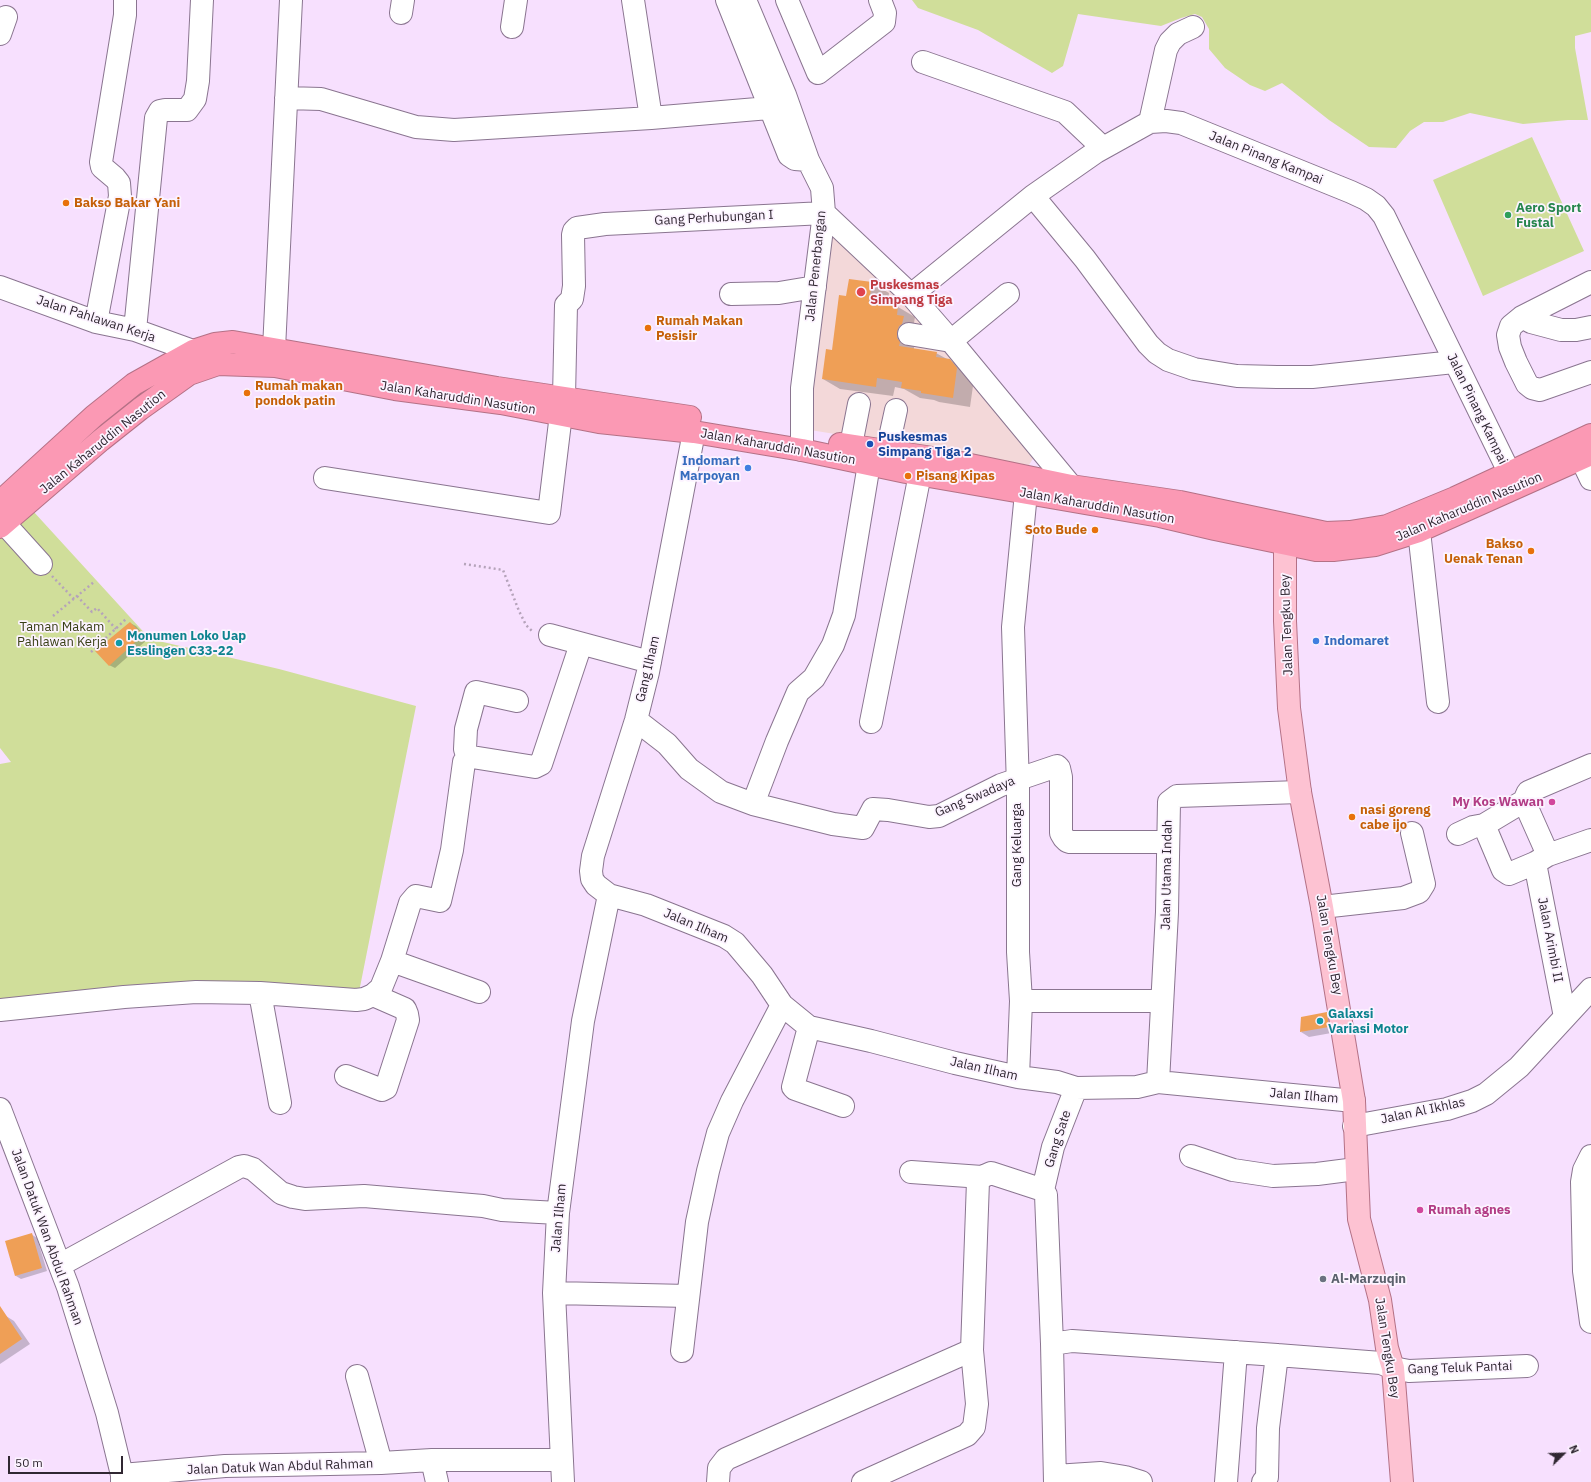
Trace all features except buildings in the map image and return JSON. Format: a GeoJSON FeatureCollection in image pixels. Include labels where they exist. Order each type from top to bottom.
{"type":"FeatureCollection","features":[{"type":"Feature","properties":{"kind":"highway","name":"Jalan Kaharuddin Nasution"},"geometry":{"type":"LineString","coordinates":[[2,525],[101,440],[140,409],[189,374],[198,360],[215,344],[234,342],[497,388],[562,406],[599,422],[803,444],[851,446],[946,460],[1215,529],[1286,534],[1350,532],[1388,526],[1455,498],[1509,472],[1591,436]]}},
{"type":"Feature","properties":{"kind":"highway","name":"Jalan Kaharuddin Nasution"},"geometry":{"type":"LineString","coordinates":[[0,502],[94,416],[134,384],[198,360],[218,364],[275,366],[395,389],[501,403],[562,406],[698,418],[803,444],[869,464],[1026,493],[1070,493]]}},
{"type":"Feature","properties":{"kind":"highway","name":"Jalan Kaharuddin Nasution"},"geometry":{"type":"LineString","coordinates":[[1286,534],[1316,550],[1333,550],[1375,545],[1419,531],[1586,456]]}},
{"type":"Feature","properties":{"kind":"main road","name":"Jalan Tengku Bey"},"geometry":{"type":"LineString","coordinates":[[1286,534],[1285,621],[1289,708],[1300,792],[1322,907],[1354,1101],[1359,1219],[1380,1300],[1387,1348],[1393,1368],[1402,1482]]}},
{"type":"Feature","properties":{"kind":"street"},"geometry":{"type":"LineString","coordinates":[[96,322],[120,196],[119,183],[102,167],[101,162],[123,22],[125,0]]}},
{"type":"Feature","properties":{"kind":"street"},"geometry":{"type":"LineString","coordinates":[[135,330],[156,118],[160,111],[186,110],[195,99],[198,81],[202,0]]}},
{"type":"Feature","properties":{"kind":"street"},"geometry":{"type":"LineString","coordinates":[[274,349],[291,0]]}},
{"type":"Feature","properties":{"kind":"street"},"geometry":{"type":"LineString","coordinates":[[512,27],[516,0]]}},
{"type":"Feature","properties":{"kind":"street"},"geometry":{"type":"LineString","coordinates":[[633,0],[651,118]]}},
{"type":"Feature","properties":{"kind":"street"},"geometry":{"type":"LineString","coordinates":[[728,0],[769,108],[789,155],[795,159],[808,160]]}},
{"type":"Feature","properties":{"kind":"street","name":"Jalan Penerbangan"},"geometry":{"type":"LineString","coordinates":[[745,0],[785,95],[808,160],[822,188],[824,213],[802,388],[803,444]]}},
{"type":"Feature","properties":{"kind":"street"},"geometry":{"type":"LineString","coordinates":[[787,0],[818,73],[884,22],[885,13],[880,0]]}},
{"type":"Feature","properties":{"kind":"street"},"geometry":{"type":"LineString","coordinates":[[1150,122],[1166,50],[1170,42],[1178,34],[1193,27]]}},
{"type":"Feature","properties":{"kind":"street"},"geometry":{"type":"LineString","coordinates":[[922,62],[1065,112],[1103,148]]}},
{"type":"Feature","properties":{"kind":"street"},"geometry":{"type":"LineString","coordinates":[[286,98],[320,99],[416,127],[454,130],[651,118],[769,108]]}},
{"type":"Feature","properties":{"kind":"street","name":"Jalan Pinang Kampai"},"geometry":{"type":"LineString","coordinates":[[911,295],[1033,196],[1103,148],[1150,122],[1166,121],[1181,123],[1351,192],[1366,199],[1376,206],[1384,216],[1509,472]]}},
{"type":"Feature","properties":{"kind":"street"},"geometry":{"type":"LineString","coordinates":[[1033,196],[1085,259],[1148,344],[1168,360],[1194,369],[1237,376],[1278,377],[1312,377],[1454,362]]}},
{"type":"Feature","properties":{"kind":"street"},"geometry":{"type":"LineString","coordinates":[[824,213],[911,295],[951,341],[1070,493]]}},
{"type":"Feature","properties":{"kind":"street","name":"Gang Perhubungan I"},"geometry":{"type":"LineString","coordinates":[[562,406],[566,305],[572,299],[574,286],[574,231],[577,228],[604,224],[824,213]]}},
{"type":"Feature","properties":{"kind":"street"},"geometry":{"type":"LineString","coordinates":[[1591,282],[1522,317],[1512,326],[1508,335],[1510,347],[1527,384],[1532,388],[1540,390],[1591,372]]}},
{"type":"Feature","properties":{"kind":"street","name":"Jalan Pahlawan Kerja"},"geometry":{"type":"LineString","coordinates":[[0,287],[96,322],[135,330],[198,360]]}},
{"type":"Feature","properties":{"kind":"street"},"geometry":{"type":"LineString","coordinates":[[731,294],[779,293],[815,287]]}},
{"type":"Feature","properties":{"kind":"street"},"geometry":{"type":"LineString","coordinates":[[909,334],[951,341],[1008,294]]}},
{"type":"Feature","properties":{"kind":"street"},"geometry":{"type":"LineString","coordinates":[[1522,317],[1531,322],[1561,330],[1576,330],[1591,327]]}},
{"type":"Feature","properties":{"kind":"street"},"geometry":{"type":"LineString","coordinates":[[851,446],[859,404]]}},
{"type":"Feature","properties":{"kind":"street"},"geometry":{"type":"LineString","coordinates":[[325,478],[549,513],[562,406]]}},
{"type":"Feature","properties":{"kind":"street"},"geometry":{"type":"LineString","coordinates":[[887,451],[896,410]]}},
{"type":"Feature","properties":{"kind":"street","name":"Gang Ilham"},"geometry":{"type":"LineString","coordinates":[[609,894],[596,885],[592,879],[591,871],[593,856],[636,720],[650,662],[694,432]]}},
{"type":"Feature","properties":{"kind":"street"},"geometry":{"type":"LineString","coordinates":[[1586,456],[1591,479]]}},
{"type":"Feature","properties":{"kind":"street"},"geometry":{"type":"LineString","coordinates":[[754,804],[777,741],[798,692],[814,678],[833,645],[844,615],[869,464]]}},
{"type":"Feature","properties":{"kind":"street"},"geometry":{"type":"LineString","coordinates":[[871,722],[920,474]]}},
{"type":"Feature","properties":{"kind":"street","name":"Gang Keluarga"},"geometry":{"type":"LineString","coordinates":[[1018,1077],[1021,1001],[1018,952],[1018,779],[1013,626],[1026,493]]}},
{"type":"Feature","properties":{"kind":"street"},"geometry":{"type":"LineString","coordinates":[[2,525],[41,564]]}},
{"type":"Feature","properties":{"kind":"street"},"geometry":{"type":"LineString","coordinates":[[1419,531],[1438,702]]}},
{"type":"Feature","properties":{"kind":"street"},"geometry":{"type":"LineString","coordinates":[[550,635],[650,662]]}},
{"type":"Feature","properties":{"kind":"street"},"geometry":{"type":"LineString","coordinates":[[0,1010],[124,997],[196,992],[260,993],[356,1000],[364,999],[372,994],[381,988],[392,961],[410,902],[416,896],[440,901],[452,850],[464,762],[472,757],[535,767],[541,764],[581,644]]}},
{"type":"Feature","properties":{"kind":"street"},"geometry":{"type":"LineString","coordinates":[[468,759],[465,749],[466,728],[476,692],[517,701]]}},
{"type":"Feature","properties":{"kind":"street","name":"Gang Swadaya"},"geometry":{"type":"LineString","coordinates":[[636,720],[667,744],[689,769],[721,792],[754,804],[833,824],[863,828],[873,810],[888,810],[929,817],[938,816],[1001,785],[1054,766],[1059,766],[1061,777],[1061,833],[1067,841],[1168,842]]}},
{"type":"Feature","properties":{"kind":"street"},"geometry":{"type":"LineString","coordinates":[[1458,834],[1473,827],[1484,825],[1524,801],[1528,792],[1591,765]]}},
{"type":"Feature","properties":{"kind":"street","name":"Jalan Utama Indah"},"geometry":{"type":"LineString","coordinates":[[1158,1082],[1167,912],[1169,802],[1177,796],[1300,792]]}},
{"type":"Feature","properties":{"kind":"street","name":"Jalan Arimbi II"},"geometry":{"type":"LineString","coordinates":[[1524,801],[1542,859],[1565,1017]]}},
{"type":"Feature","properties":{"kind":"street"},"geometry":{"type":"LineString","coordinates":[[1484,825],[1503,870],[1510,874],[1542,859],[1591,840]]}},
{"type":"Feature","properties":{"kind":"street"},"geometry":{"type":"LineString","coordinates":[[1322,907],[1403,898],[1419,892],[1424,884],[1412,833]]}},
{"type":"Feature","properties":{"kind":"street","name":"Jalan Ilham"},"geometry":{"type":"LineString","coordinates":[[561,1460],[554,1293],[558,1213],[583,1021],[609,894],[646,904],[724,936],[735,943],[762,975],[782,1006],[809,1028],[871,1041],[955,1063],[1018,1077],[1057,1082],[1076,1088],[1137,1087],[1158,1082],[1354,1101]]}},
{"type":"Feature","properties":{"kind":"street"},"geometry":{"type":"LineString","coordinates":[[392,961],[479,992]]}},
{"type":"Feature","properties":{"kind":"street","name":"Jalan Al Ikhlas"},"geometry":{"type":"LineString","coordinates":[[1354,1126],[1447,1109],[1472,1101],[1486,1094],[1520,1067],[1591,989]]}},
{"type":"Feature","properties":{"kind":"street"},"geometry":{"type":"LineString","coordinates":[[260,993],[280,1103]]}},
{"type":"Feature","properties":{"kind":"street"},"geometry":{"type":"LineString","coordinates":[[346,1076],[382,1090],[386,1088],[389,1080],[408,1020],[407,1014],[405,1010],[372,994]]}},
{"type":"Feature","properties":{"kind":"street"},"geometry":{"type":"LineString","coordinates":[[1021,1001],[1162,1001]]}},
{"type":"Feature","properties":{"kind":"street"},"geometry":{"type":"LineString","coordinates":[[682,1351],[697,1222],[718,1133],[732,1101],[782,1006]]}},
{"type":"Feature","properties":{"kind":"street"},"geometry":{"type":"LineString","coordinates":[[809,1028],[793,1087],[794,1089],[843,1106]]}},
{"type":"Feature","properties":{"kind":"street","name":"Gang Sate"},"geometry":{"type":"LineString","coordinates":[[1043,1190],[1053,1147],[1076,1088]]}},
{"type":"Feature","properties":{"kind":"street","name":"Jalan Datuk Wan Abdul Rahman"},"geometry":{"type":"LineString","coordinates":[[0,1109],[60,1265],[107,1413],[122,1478],[225,1466],[381,1463],[432,1460],[561,1460]]}},
{"type":"Feature","properties":{"kind":"street"},"geometry":{"type":"LineString","coordinates":[[1190,1156],[1233,1170],[1273,1176],[1317,1174],[1356,1169]]}},
{"type":"Feature","properties":{"kind":"street"},"geometry":{"type":"LineString","coordinates":[[1590,1160],[1584,1170],[1582,1182],[1587,1241],[1584,1271],[1591,1322]]}},
{"type":"Feature","properties":{"kind":"street"},"geometry":{"type":"LineString","coordinates":[[60,1265],[239,1167],[244,1166],[253,1169],[281,1193],[305,1199],[364,1196],[483,1206],[502,1210],[558,1213]]}},
{"type":"Feature","properties":{"kind":"street"},"geometry":{"type":"LineString","coordinates":[[911,1172],[982,1177]]}},
{"type":"Feature","properties":{"kind":"street"},"geometry":{"type":"LineString","coordinates":[[863,1482],[968,1435],[974,1427],[977,1416],[977,1404],[972,1350],[978,1181],[982,1177],[991,1173],[1043,1190],[1046,1196],[1048,1209],[1055,1479],[1101,1473],[1125,1477],[1141,1482]]}},
{"type":"Feature","properties":{"kind":"street"},"geometry":{"type":"LineString","coordinates":[[554,1293],[688,1296]]}},
{"type":"Feature","properties":{"kind":"street","name":"Gang Teluk Pantai"},"geometry":{"type":"LineString","coordinates":[[1052,1344],[1072,1342],[1277,1355],[1381,1363],[1393,1368],[1409,1371],[1527,1366]]}},
{"type":"Feature","properties":{"kind":"street"},"geometry":{"type":"LineString","coordinates":[[718,1482],[719,1468],[726,1459],[972,1350]]}},
{"type":"Feature","properties":{"kind":"street"},"geometry":{"type":"LineString","coordinates":[[1226,1482],[1236,1352]]}},
{"type":"Feature","properties":{"kind":"street"},"geometry":{"type":"LineString","coordinates":[[1263,1482],[1267,1476],[1268,1428],[1277,1355]]}},
{"type":"Feature","properties":{"kind":"street"},"geometry":{"type":"LineString","coordinates":[[357,1376],[381,1463]]}},
{"type":"Feature","properties":{"kind":"street"},"geometry":{"type":"LineString","coordinates":[[432,1460],[437,1482]]}},
{"type":"Feature","properties":{"kind":"street"},"geometry":{"type":"LineString","coordinates":[[561,1460],[563,1482]]}},
{"type":"Feature","properties":{"kind":"path"},"geometry":{"type":"LineString","coordinates":[[41,564],[74,599]]}},
{"type":"Feature","properties":{"kind":"path"},"geometry":{"type":"LineString","coordinates":[[464,564],[503,570],[526,625],[532,632],[550,635]]}},
{"type":"Feature","properties":{"kind":"path"},"geometry":{"type":"LineString","coordinates":[[53,616],[94,582]]}},
{"type":"Feature","properties":{"kind":"path"},"geometry":{"type":"LineString","coordinates":[[77,596],[92,612],[97,608],[116,629]]}},
{"type":"Feature","properties":{"kind":"path"},"geometry":{"type":"LineString","coordinates":[[91,652],[128,618]]}},
{"type":"Feature","properties":{"kind":"shaded area","name":"Puskesmas Simpang Tiga"},"geometry":{"type":"Polygon","coordinates":[[[844,226],[1034,457],[1029,465],[810,430],[807,391],[828,231],[844,226]]]}},
{"type":"Feature","properties":{"kind":"green space"},"geometry":{"type":"Polygon","coordinates":[[[912,0],[1591,0],[1591,32],[1575,36],[1575,48],[1588,120],[1568,120],[1523,124],[1470,113],[1443,122],[1424,122],[1410,131],[1396,148],[1369,147],[1329,120],[1282,83],[1265,91],[1250,85],[1225,68],[1209,49],[1209,29],[1202,17],[1195,14],[1161,26],[1078,14],[1063,66],[1052,73],[978,30],[918,8],[912,0]]]}},
{"type":"Feature","properties":{"kind":"green space","name":"Aero Sport Fustal"},"geometry":{"type":"Polygon","coordinates":[[[1532,137],[1584,251],[1483,296],[1433,180],[1532,137]]]}},
{"type":"Feature","properties":{"kind":"green space","name":"Taman Makam Pahlawan Kerja"},"geometry":{"type":"Polygon","coordinates":[[[33,511],[150,639],[279,669],[416,706],[359,992],[0,1002],[0,764],[11,762],[0,748],[0,538],[33,511]]]}},
{"type":"Feature","properties":{"kind":"place","name":"Bakso Bakar Yani"},"geometry":{"type":"Point","coordinates":[66,203]}},
{"type":"Feature","properties":{"kind":"place","name":"Aero Sport Fustal"},"geometry":{"type":"Point","coordinates":[1508,215]}},
{"type":"Feature","properties":{"kind":"place","name":"Puskesmas Simpang Tiga"},"geometry":{"type":"Point","coordinates":[861,292]}},
{"type":"Feature","properties":{"kind":"place","name":"Rumah Makan Pesisir"},"geometry":{"type":"Point","coordinates":[648,328]}},
{"type":"Feature","properties":{"kind":"place","name":"Rumah makan pondok patin"},"geometry":{"type":"Point","coordinates":[247,393]}},
{"type":"Feature","properties":{"kind":"place","name":"Puskesmas Simpang Tiga 2"},"geometry":{"type":"Point","coordinates":[870,444]}},
{"type":"Feature","properties":{"kind":"place","name":"Indomart Marpoyan"},"geometry":{"type":"Point","coordinates":[748,468]}},
{"type":"Feature","properties":{"kind":"place","name":"Pisang Kipas"},"geometry":{"type":"Point","coordinates":[908,476]}},
{"type":"Feature","properties":{"kind":"place","name":"Soto Bude"},"geometry":{"type":"Point","coordinates":[1095,530]}},
{"type":"Feature","properties":{"kind":"place","name":"Bakso Uenak Tenan"},"geometry":{"type":"Point","coordinates":[1531,551]}},
{"type":"Feature","properties":{"kind":"place","name":"Indomaret"},"geometry":{"type":"Point","coordinates":[1316,641]}},
{"type":"Feature","properties":{"kind":"place","name":"Monumen Loko Uap Esslingen C33-22"},"geometry":{"type":"Point","coordinates":[119,643]}},
{"type":"Feature","properties":{"kind":"place","name":"My Kos Wawan"},"geometry":{"type":"Point","coordinates":[1552,802]}},
{"type":"Feature","properties":{"kind":"place","name":"nasi goreng cabe ijo"},"geometry":{"type":"Point","coordinates":[1352,817]}},
{"type":"Feature","properties":{"kind":"place","name":"Galaxsi Variasi Motor"},"geometry":{"type":"Point","coordinates":[1320,1021]}},
{"type":"Feature","properties":{"kind":"place","name":"Rumah agnes"},"geometry":{"type":"Point","coordinates":[1420,1210]}},
{"type":"Feature","properties":{"kind":"place","name":"Al-Marzuqin"},"geometry":{"type":"Point","coordinates":[1323,1279]}}]}
